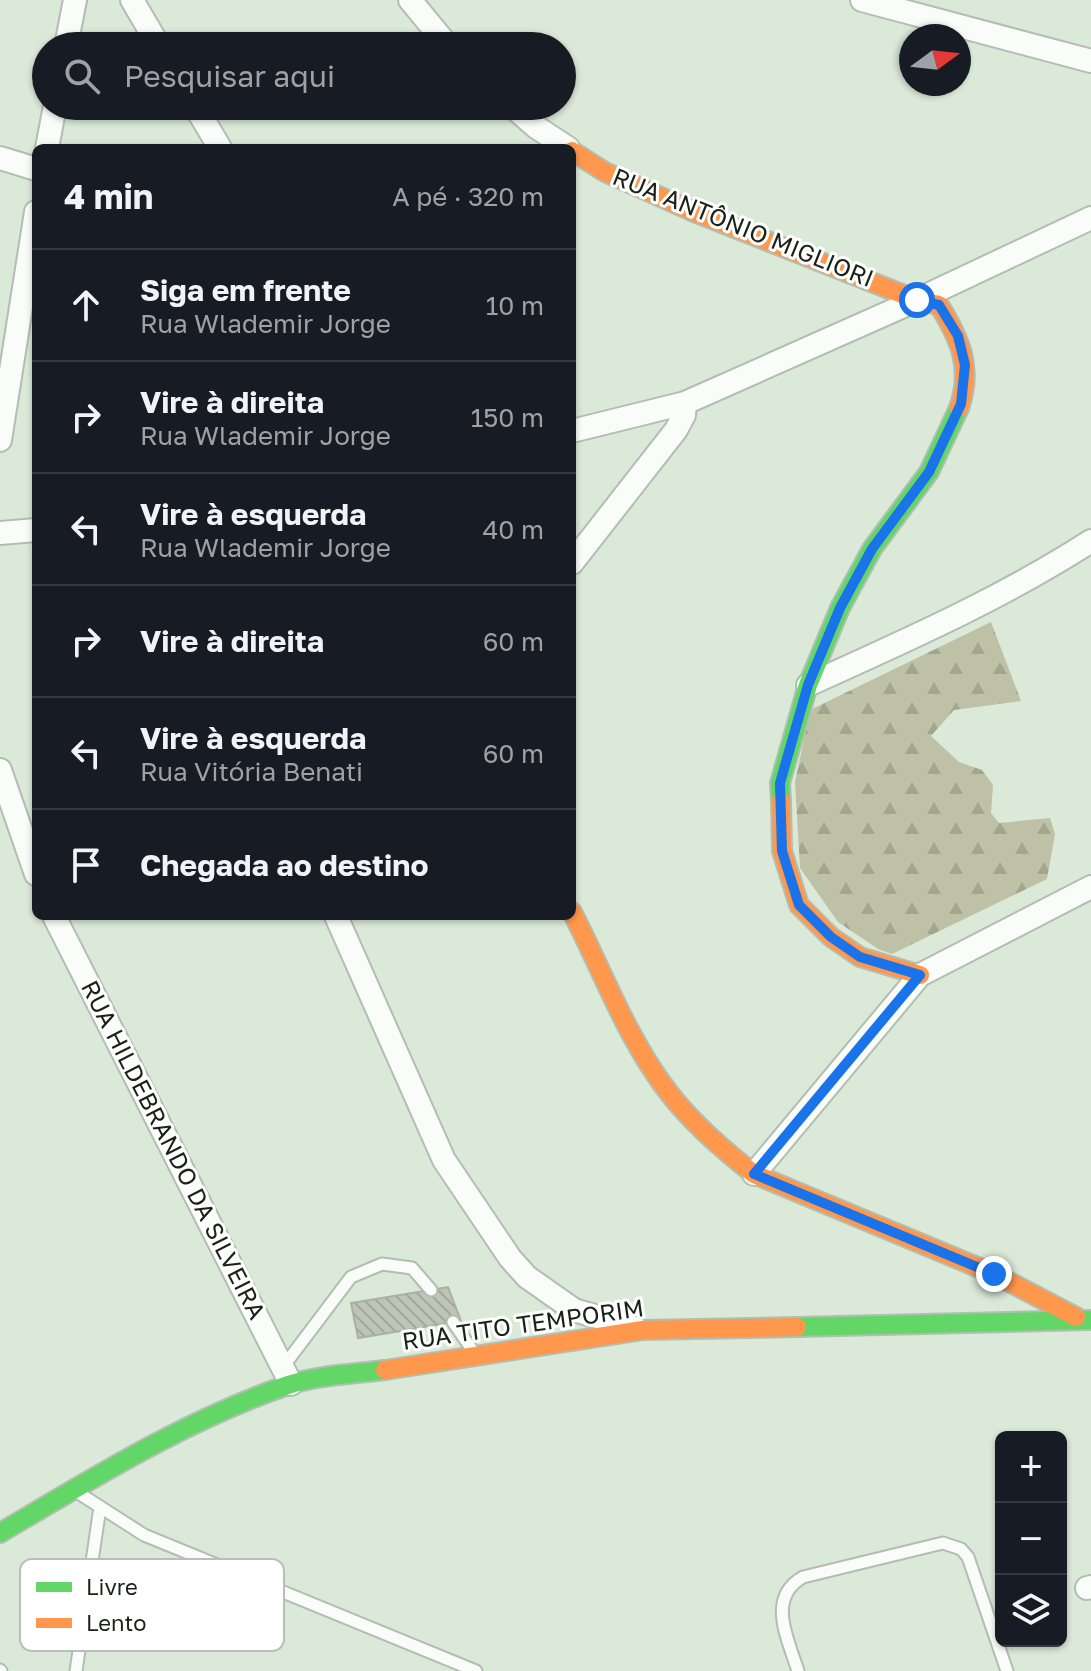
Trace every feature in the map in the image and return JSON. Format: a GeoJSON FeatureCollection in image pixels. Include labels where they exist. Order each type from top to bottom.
{"type":"FeatureCollection","features":[{"type":"Feature","properties":{"kind":"street"},"geometry":{"type":"LineString","coordinates":[[69,32],[75,0]]}},
{"type":"Feature","properties":{"kind":"street"},"geometry":{"type":"LineString","coordinates":[[132,0],[151,32]]}},
{"type":"Feature","properties":{"kind":"street"},"geometry":{"type":"LineString","coordinates":[[410,0],[436,32]]}},
{"type":"Feature","properties":{"kind":"street"},"geometry":{"type":"LineString","coordinates":[[862,0],[1091,61]]}},
{"type":"Feature","properties":{"kind":"street"},"geometry":{"type":"LineString","coordinates":[[48,144],[52,120]]}},
{"type":"Feature","properties":{"kind":"street"},"geometry":{"type":"LineString","coordinates":[[203,120],[218,144]]}},
{"type":"Feature","properties":{"kind":"street","name":"RUA ANTÔNIO MIGLIORI"},"geometry":{"type":"LineString","coordinates":[[528,120],[562,144]]}},
{"type":"Feature","properties":{"kind":"street","name":"RUA ANTÔNIO MIGLIORI"},"geometry":{"type":"LineString","coordinates":[[576,153],[605,172],[694,212],[917,300],[939,305],[958,336],[965,365],[961,404],[929,472],[872,549],[840,608],[808,685],[780,783],[782,851],[799,905],[831,937],[860,957],[920,975]]}},
{"type":"Feature","properties":{"kind":"street"},"geometry":{"type":"LineString","coordinates":[[0,158],[32,168]]}},
{"type":"Feature","properties":{"kind":"street"},"geometry":{"type":"LineString","coordinates":[[576,430],[685,403],[917,300],[1091,218]]}},
{"type":"Feature","properties":{"kind":"street"},"geometry":{"type":"LineString","coordinates":[[0,440],[32,237]]}},
{"type":"Feature","properties":{"kind":"street"},"geometry":{"type":"LineString","coordinates":[[576,558],[676,430],[684,415],[685,403]]}},
{"type":"Feature","properties":{"kind":"street"},"geometry":{"type":"LineString","coordinates":[[0,533],[32,530]]}},
{"type":"Feature","properties":{"kind":"street"},"geometry":{"type":"LineString","coordinates":[[808,685],[969,612],[1091,541]]}},
{"type":"Feature","properties":{"kind":"street"},"geometry":{"type":"LineString","coordinates":[[0,770],[32,862]]}},
{"type":"Feature","properties":{"kind":"street"},"geometry":{"type":"LineString","coordinates":[[754,1174],[920,975],[1091,887]]}},
{"type":"Feature","properties":{"kind":"street","name":"RUA HILDEBRANDO DA SILVEIRA"},"geometry":{"type":"LineString","coordinates":[[56,920],[287,1376]]}},
{"type":"Feature","properties":{"kind":"street"},"geometry":{"type":"LineString","coordinates":[[338,920],[444,1160],[510,1258],[537,1285],[574,1310],[643,1330]]}},
{"type":"Feature","properties":{"kind":"street"},"geometry":{"type":"LineString","coordinates":[[576,920],[657,1076],[698,1127],[754,1174],[994,1274],[1086,1320]]}},
{"type":"Feature","properties":{"kind":"street","name":"RUA TITO TEMPORIM"},"geometry":{"type":"LineString","coordinates":[[0,1533],[193,1424],[287,1376],[476,1355],[643,1330],[1086,1320]]}},
{"type":"Feature","properties":{"kind":"lane"},"geometry":{"type":"LineString","coordinates":[[287,1376],[351,1277],[382,1264],[412,1268],[431,1290]]}},
{"type":"Feature","properties":{"kind":"lane"},"geometry":{"type":"LineString","coordinates":[[453,1322],[476,1355]]}},
{"type":"Feature","properties":{"kind":"lane"},"geometry":{"type":"LineString","coordinates":[[73,1490],[144,1535],[203,1559]]}},
{"type":"Feature","properties":{"kind":"lane"},"geometry":{"type":"LineString","coordinates":[[92,1559],[100,1507]]}},
{"type":"Feature","properties":{"kind":"lane"},"geometry":{"type":"LineString","coordinates":[[798,1671],[782,1616],[784,1595],[790,1584],[803,1577],[943,1543],[961,1549],[968,1557],[1007,1671]]}},
{"type":"Feature","properties":{"kind":"lane"},"geometry":{"type":"LineString","coordinates":[[284,1592],[476,1671]]}},
{"type":"Feature","properties":{"kind":"lane"},"geometry":{"type":"LineString","coordinates":[[76,1671],[79,1651]]}},
{"type":"Feature","properties":{"kind":"green space"},"geometry":{"type":"Polygon","coordinates":[[[991,622],[1021,701],[954,710],[931,736],[959,762],[982,770],[993,785],[991,813],[999,823],[1050,818],[1055,834],[1047,879],[892,954],[878,949],[838,922],[800,868],[795,782],[810,710],[991,622]]]}},
{"type":"Feature","properties":{"kind":"building"},"geometry":{"type":"Polygon","coordinates":[[[448,1287],[461,1321],[358,1338],[351,1303],[448,1287]]]}},
{"type":"Feature","properties":{"kind":"traffic: fast"},"geometry":{"type":"LineString","coordinates":[[781,801],[780,783],[808,685],[840,608],[872,549],[929,472],[959,408]]}},
{"type":"Feature","properties":{"kind":"traffic: fast"},"geometry":{"type":"LineString","coordinates":[[797,1327],[1091,1320]]}},
{"type":"Feature","properties":{"kind":"traffic: fast"},"geometry":{"type":"LineString","coordinates":[[0,1533],[141,1452],[250,1399],[311,1379],[385,1370]]}},
{"type":"Feature","properties":{"kind":"traffic: slow"},"geometry":{"type":"LineString","coordinates":[[576,154],[605,172],[694,212],[917,300],[939,305],[962,354],[965,380],[959,408]]}},
{"type":"Feature","properties":{"kind":"traffic: slow"},"geometry":{"type":"LineString","coordinates":[[781,801],[782,851],[799,905],[831,937],[860,957],[920,975]]}},
{"type":"Feature","properties":{"kind":"traffic: slow"},"geometry":{"type":"LineString","coordinates":[[576,920],[628,1028],[654,1072],[688,1115],[742,1165],[754,1174],[994,1274],[1076,1317]]}},
{"type":"Feature","properties":{"kind":"traffic: slow"},"geometry":{"type":"LineString","coordinates":[[385,1370],[643,1330],[797,1327]]}},
{"type":"Feature","properties":{"kind":"route"},"geometry":{"type":"LineString","coordinates":[[917,300],[939,305],[958,336],[965,365],[961,404],[929,472],[872,549],[840,608],[808,685],[780,783],[782,851],[799,905],[831,937],[860,957],[920,975],[754,1174],[994,1274]]}}]}
